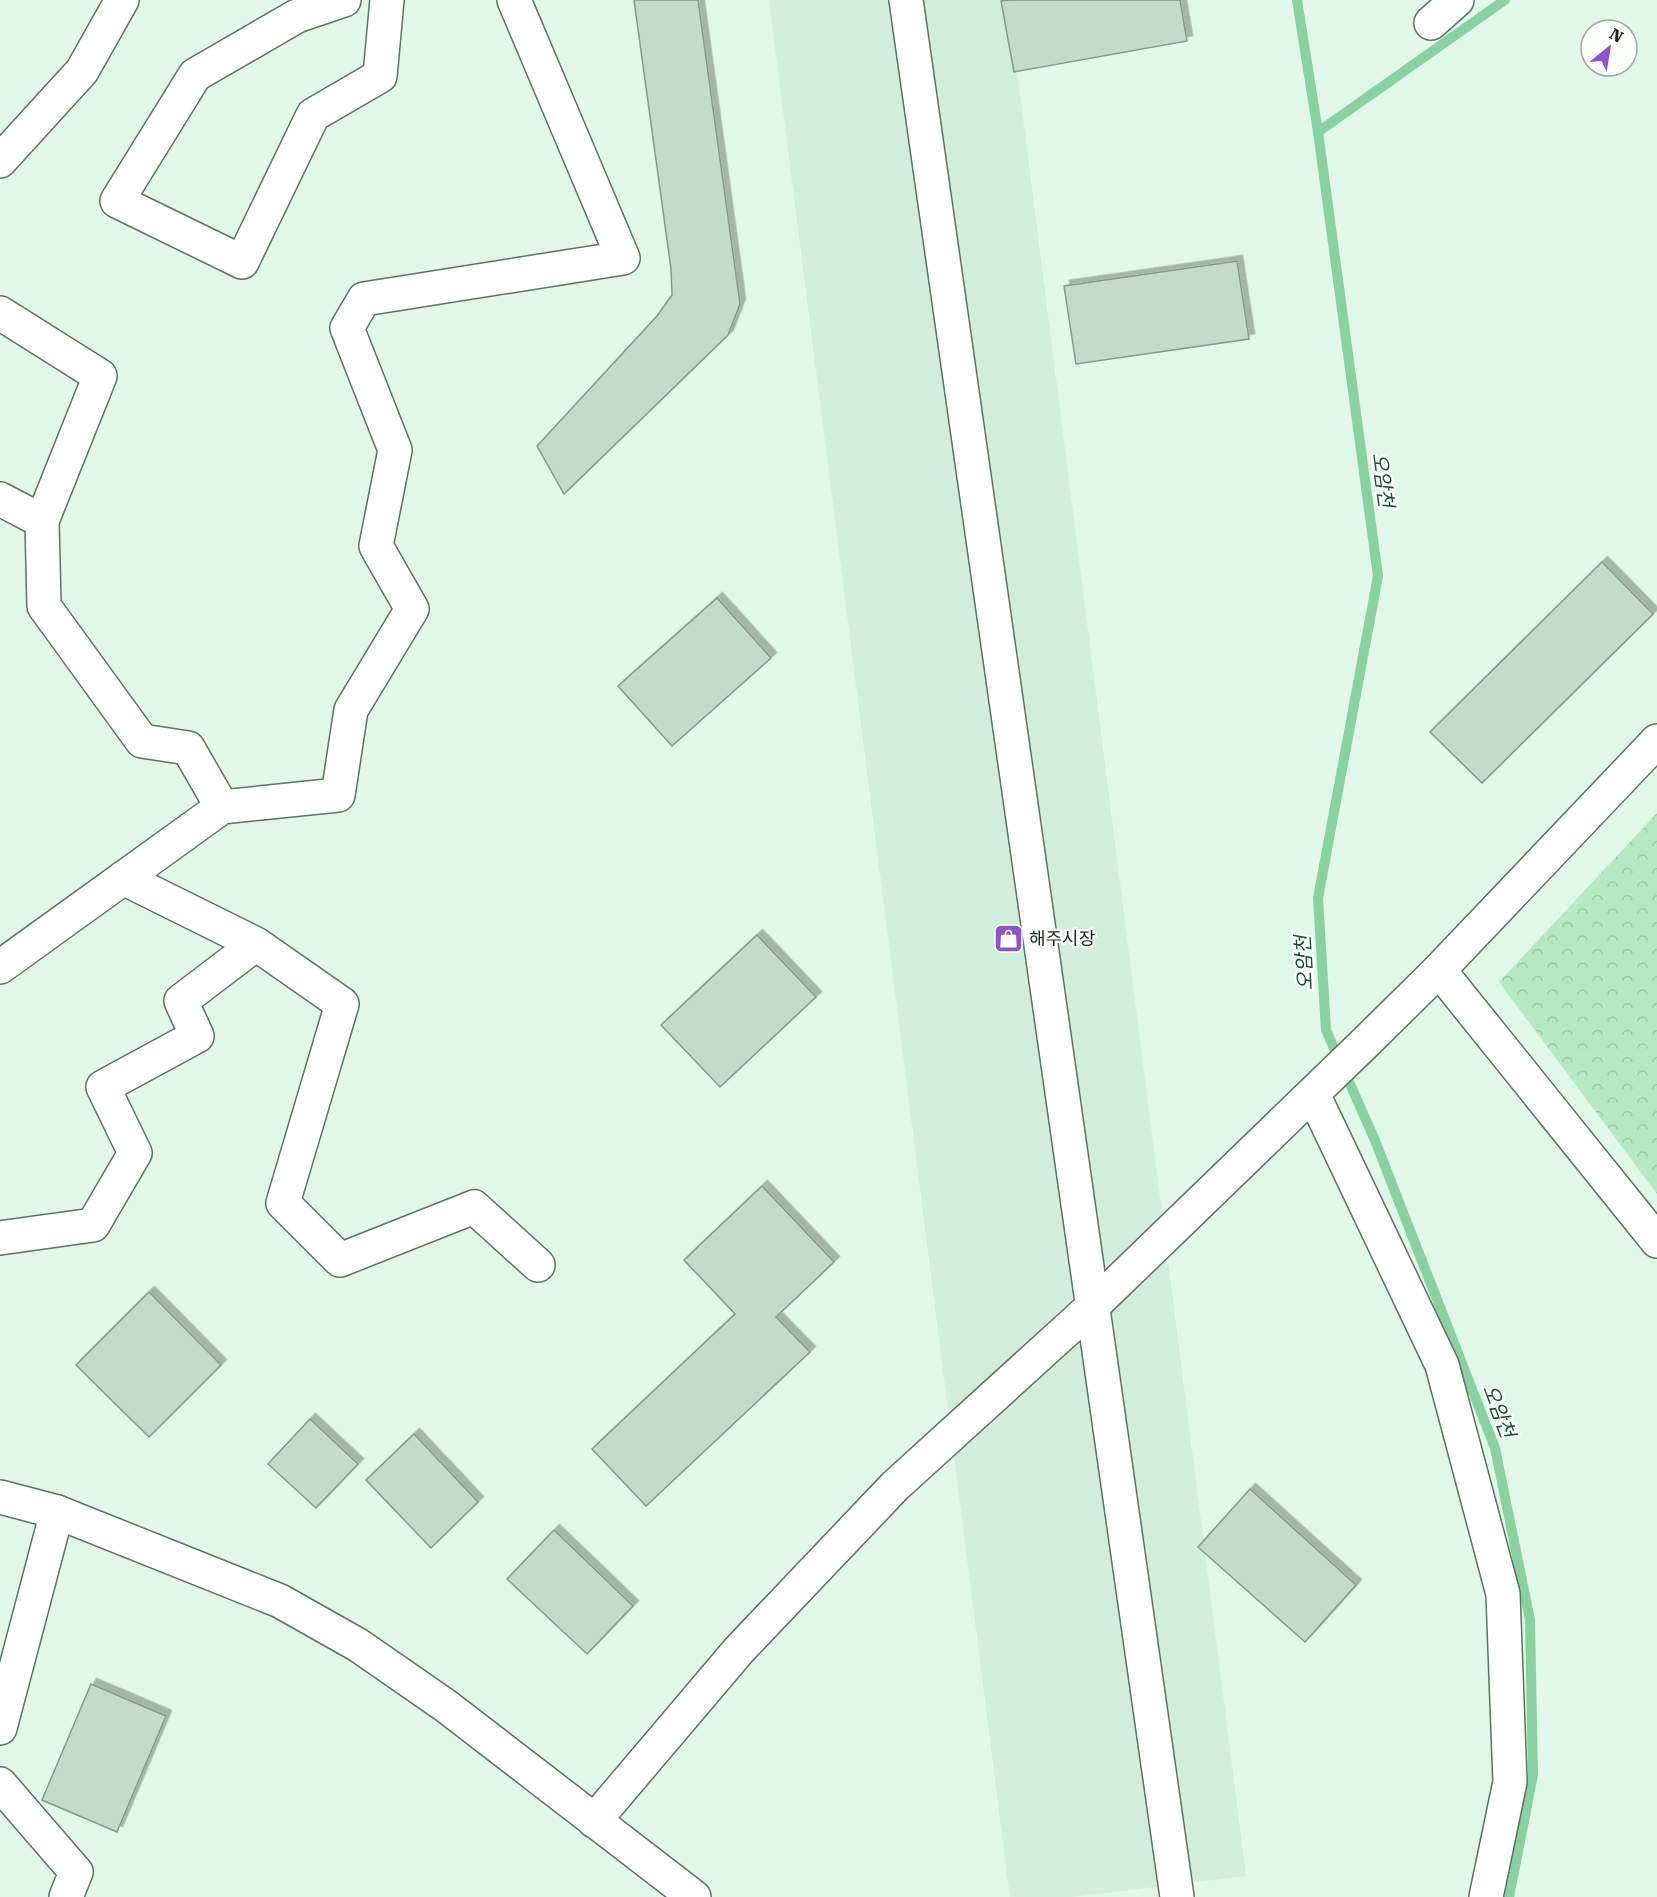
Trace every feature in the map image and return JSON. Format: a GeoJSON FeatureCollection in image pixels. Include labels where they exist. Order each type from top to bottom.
{"type":"FeatureCollection","features":[{"type":"Feature","properties":{"kind":"street"},"geometry":{"type":"LineString","coordinates":[[0,161],[82,71],[122,0]]}},
{"type":"Feature","properties":{"kind":"street"},"geometry":{"type":"LineString","coordinates":[[344,0],[297,16],[195,75],[117,201],[242,262],[313,115],[380,76],[387,0]]}},
{"type":"Feature","properties":{"kind":"street"},"geometry":{"type":"LineString","coordinates":[[5,951],[123,878],[222,807],[338,795],[351,710],[412,609],[376,546],[394,450],[347,328],[364,299],[623,258],[514,0]]}},
{"type":"Feature","properties":{"kind":"street"},"geometry":{"type":"LineString","coordinates":[[906,0],[1177,1897]]}},
{"type":"Feature","properties":{"kind":"street"},"geometry":{"type":"LineString","coordinates":[[1431,23],[1457,0]]}},
{"type":"Feature","properties":{"kind":"street"},"geometry":{"type":"LineString","coordinates":[[0,313],[100,376],[42,520],[44,606],[142,741],[188,748],[222,807]]}},
{"type":"Feature","properties":{"kind":"street"},"geometry":{"type":"LineString","coordinates":[[0,499],[42,520]]}},
{"type":"Feature","properties":{"kind":"street"},"geometry":{"type":"LineString","coordinates":[[594,1821],[739,1650],[895,1486],[1093,1306],[1313,1094],[1439,970],[1657,741]]}},
{"type":"Feature","properties":{"kind":"street"},"geometry":{"type":"LineString","coordinates":[[123,878],[256,944],[342,1004],[283,1203],[340,1260],[474,1207],[538,1265]]}},
{"type":"Feature","properties":{"kind":"street"},"geometry":{"type":"LineString","coordinates":[[0,1238],[93,1225],[135,1153],[103,1087],[197,1036],[181,1001],[256,944]]}},
{"type":"Feature","properties":{"kind":"street"},"geometry":{"type":"LineString","coordinates":[[1439,970],[1657,1241]]}},
{"type":"Feature","properties":{"kind":"street"},"geometry":{"type":"LineString","coordinates":[[1313,1094],[1442,1365],[1503,1594],[1509,1782],[1486,1897]]}},
{"type":"Feature","properties":{"kind":"street"},"geometry":{"type":"LineString","coordinates":[[0,1497],[57,1512],[280,1601],[358,1645],[446,1706],[594,1821],[678,1892]]}},
{"type":"Feature","properties":{"kind":"street"},"geometry":{"type":"LineString","coordinates":[[0,1728],[57,1512]]}},
{"type":"Feature","properties":{"kind":"street"},"geometry":{"type":"LineString","coordinates":[[0,1784],[76,1872],[66,1897]]}},
{"type":"Feature","properties":{"kind":"shaded area","name":"해주시장"},"geometry":{"type":"Polygon","coordinates":[[[769,0],[1008,0],[1246,1876],[1071,1897],[1010,1897],[769,0]]]}},
{"type":"Feature","properties":{"kind":"green space"},"geometry":{"type":"Polygon","coordinates":[[[1657,813],[1657,1194],[1499,982],[1657,813]]]}},
{"type":"Feature","properties":{"kind":"building"},"geometry":{"type":"Polygon","coordinates":[[[634,0],[698,0],[740,304],[728,335],[564,494],[537,446],[657,316],[672,295],[671,269],[634,0]]]}},
{"type":"Feature","properties":{"kind":"building"},"geometry":{"type":"Polygon","coordinates":[[[1180,0],[1187,41],[1014,72],[1001,1],[1180,0]]]}},
{"type":"Feature","properties":{"kind":"building"},"geometry":{"type":"Polygon","coordinates":[[[1237,261],[1249,339],[1076,364],[1064,286],[1237,261]]]}},
{"type":"Feature","properties":{"kind":"building"},"geometry":{"type":"Polygon","coordinates":[[[1602,562],[1653,614],[1482,783],[1430,732],[1602,562]]]}},
{"type":"Feature","properties":{"kind":"building"},"geometry":{"type":"Polygon","coordinates":[[[717,598],[771,658],[672,746],[618,686],[717,598]]]}},
{"type":"Feature","properties":{"kind":"building"},"geometry":{"type":"Polygon","coordinates":[[[757,935],[816,997],[720,1087],[661,1025],[757,935]]]}},
{"type":"Feature","properties":{"kind":"building"},"geometry":{"type":"Polygon","coordinates":[[[762,1186],[834,1262],[776,1317],[810,1352],[646,1506],[592,1449],[735,1314],[684,1260],[762,1186]]]}},
{"type":"Feature","properties":{"kind":"building"},"geometry":{"type":"Polygon","coordinates":[[[149,1292],[221,1365],[149,1437],[76,1365],[149,1292]]]}},
{"type":"Feature","properties":{"kind":"building"},"geometry":{"type":"Polygon","coordinates":[[[310,1419],[358,1464],[316,1508],[268,1464],[310,1419]]]}},
{"type":"Feature","properties":{"kind":"building"},"geometry":{"type":"Polygon","coordinates":[[[414,1434],[478,1502],[431,1548],[366,1480],[414,1434]]]}},
{"type":"Feature","properties":{"kind":"building"},"geometry":{"type":"Polygon","coordinates":[[[1250,1489],[1356,1585],[1305,1642],[1198,1547],[1250,1489]]]}},
{"type":"Feature","properties":{"kind":"building"},"geometry":{"type":"Polygon","coordinates":[[[554,1530],[633,1606],[587,1654],[507,1579],[554,1530]]]}},
{"type":"Feature","properties":{"kind":"building"},"geometry":{"type":"Polygon","coordinates":[[[91,1684],[166,1716],[117,1832],[42,1800],[91,1684]]]}},
{"type":"Feature","properties":{"kind":"waterway","name":"오암천"},"geometry":{"type":"LineString","coordinates":[[1297,0],[1318,132],[1378,576],[1318,898],[1326,1030],[1374,1138],[1495,1448],[1530,1620],[1533,1775],[1509,1897]]}},
{"type":"Feature","properties":{"kind":"waterway"},"geometry":{"type":"LineString","coordinates":[[1318,132],[1505,0]]}},
{"type":"Feature","properties":{"kind":"place","name":"해주시장"},"geometry":{"type":"Point","coordinates":[1008,938]}}]}
